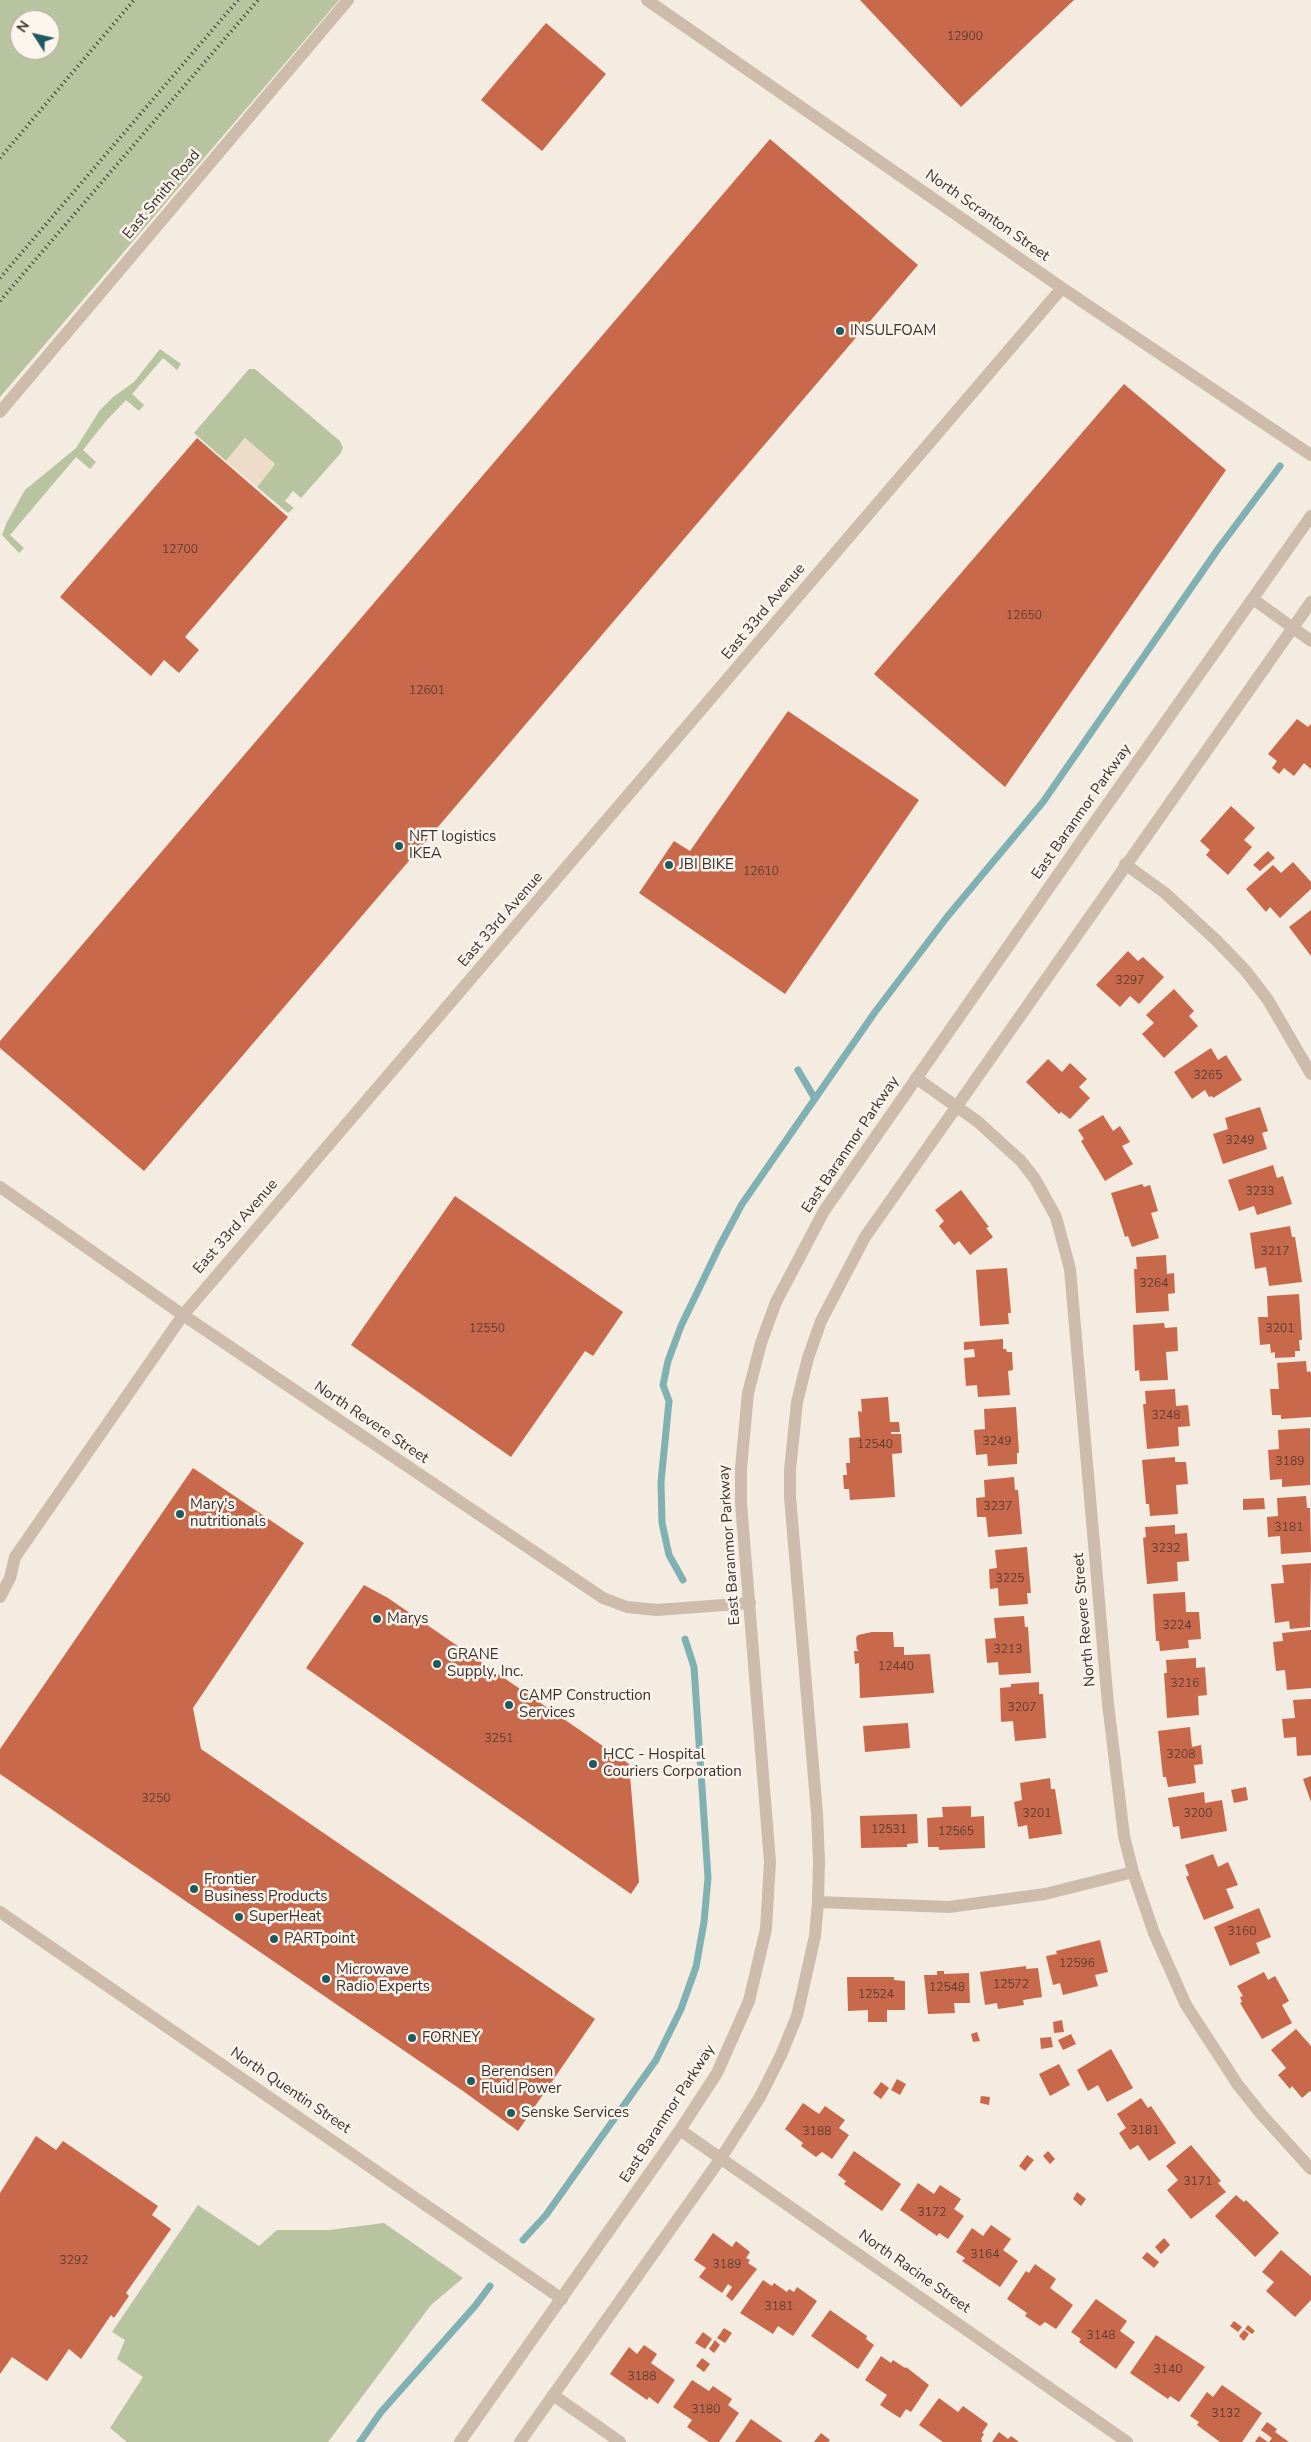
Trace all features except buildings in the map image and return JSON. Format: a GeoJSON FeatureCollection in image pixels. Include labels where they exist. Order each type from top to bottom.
{"type":"FeatureCollection","features":[{"type":"Feature","properties":{"kind":"street","name":"East Smith Road"},"geometry":{"type":"LineString","coordinates":[[0,412],[348,0]]}},
{"type":"Feature","properties":{"kind":"street","name":"North Scranton Street"},"geometry":{"type":"LineString","coordinates":[[647,0],[1062,288],[1311,455]]}},
{"type":"Feature","properties":{"kind":"street","name":"East 33rd Avenue"},"geometry":{"type":"LineString","coordinates":[[0,1598],[10,1578],[15,1557],[183,1315],[1062,288]]}},
{"type":"Feature","properties":{"kind":"street","name":"East Baranmor Parkway"},"geometry":{"type":"LineString","coordinates":[[460,2442],[680,2130],[717,2073],[736,2035],[749,2002],[766,1928],[770,1862],[768,1816],[741,1504],[740,1468],[748,1392],[761,1343],[776,1302],[796,1260],[824,1211],[1311,516]]}},
{"type":"Feature","properties":{"kind":"street"},"geometry":{"type":"LineString","coordinates":[[1253,599],[1311,641]]}},
{"type":"Feature","properties":{"kind":"street"},"geometry":{"type":"LineString","coordinates":[[520,2442],[721,2158],[760,2098],[797,2016],[815,1936],[818,1902],[817,1813],[790,1496],[791,1442],[797,1402],[818,1330],[840,1282],[866,1237],[1311,602]]}},
{"type":"Feature","properties":{"kind":"street"},"geometry":{"type":"LineString","coordinates":[[1126,864],[1165,893],[1216,940],[1245,970],[1268,1000],[1311,1074]]}},
{"type":"Feature","properties":{"kind":"street","name":"North Revere Street"},"geometry":{"type":"LineString","coordinates":[[916,1078],[994,1134],[1036,1179],[1056,1217],[1066,1248],[1070,1269],[1108,1704],[1124,1836],[1133,1872],[1154,1933],[1186,2005],[1238,2085],[1262,2115],[1311,2169]]}},
{"type":"Feature","properties":{"kind":"street","name":"North Revere Street"},"geometry":{"type":"LineString","coordinates":[[0,1187],[183,1315],[603,1598],[627,1607],[657,1610],[750,1603]]}},
{"type":"Feature","properties":{"kind":"street"},"geometry":{"type":"LineString","coordinates":[[818,1902],[949,1907],[1045,1894],[1133,1872]]}},
{"type":"Feature","properties":{"kind":"street","name":"North Quentin Street"},"geometry":{"type":"LineString","coordinates":[[0,1912],[562,2298]]}},
{"type":"Feature","properties":{"kind":"street","name":"North Racine Street"},"geometry":{"type":"LineString","coordinates":[[680,2130],[1127,2442]]}},
{"type":"Feature","properties":{"kind":"street"},"geometry":{"type":"LineString","coordinates":[[553,2395],[620,2442]]}},
{"type":"Feature","properties":{"kind":"green space"},"geometry":{"type":"Polygon","coordinates":[[[0,0],[339,0],[0,397],[0,0]]]}},
{"type":"Feature","properties":{"kind":"green space"},"geometry":{"type":"Polygon","coordinates":[[[160,349],[181,364],[177,370],[163,358],[132,394],[144,405],[139,411],[126,400],[106,421],[83,450],[96,462],[90,469],[76,457],[10,535],[24,548],[19,553],[2,535],[25,490],[76,448],[100,410],[113,397],[134,382],[160,349]]]}},
{"type":"Feature","properties":{"kind":"green space"},"geometry":{"type":"Polygon","coordinates":[[[249,369],[255,369],[340,441],[343,448],[340,454],[301,498],[293,491],[285,501],[294,508],[288,513],[257,487],[275,464],[245,438],[226,461],[194,433],[249,369]]]}},
{"type":"Feature","properties":{"kind":"green space"},"geometry":{"type":"Polygon","coordinates":[[[198,2205],[259,2246],[277,2230],[329,2230],[384,2223],[463,2278],[431,2305],[328,2442],[127,2442],[110,2428],[143,2377],[117,2359],[125,2340],[112,2332],[198,2205]]]}},
{"type":"Feature","properties":{"kind":"shaded area"},"geometry":{"type":"Polygon","coordinates":[[[245,438],[275,464],[257,487],[226,461],[245,438]]]}},
{"type":"Feature","properties":{"kind":"waterway"},"geometry":{"type":"LineString","coordinates":[[683,1580],[669,1555],[662,1523],[661,1482],[669,1401],[663,1385],[668,1361],[681,1326],[742,1204],[875,1012],[947,917],[1043,802],[1218,549],[1280,466]]}},
{"type":"Feature","properties":{"kind":"waterway"},"geometry":{"type":"LineString","coordinates":[[798,1070],[815,1099]]}},
{"type":"Feature","properties":{"kind":"waterway"},"geometry":{"type":"LineString","coordinates":[[523,2240],[546,2215],[656,2060],[681,2009],[696,1967],[704,1922],[708,1878],[694,1667],[685,1639]]}},
{"type":"Feature","properties":{"kind":"waterway"},"geometry":{"type":"LineString","coordinates":[[360,2442],[381,2412],[475,2306],[490,2286]]}},
{"type":"Feature","properties":{"kind":"railway"},"geometry":{"type":"LineString","coordinates":[[0,158],[134,0]]}},
{"type":"Feature","properties":{"kind":"railway"},"geometry":{"type":"LineString","coordinates":[[0,278],[238,0]]}},
{"type":"Feature","properties":{"kind":"railway"},"geometry":{"type":"LineString","coordinates":[[0,301],[258,0]]}},
{"type":"Feature","properties":{"kind":"place","name":"INSULFOAM"},"geometry":{"type":"Point","coordinates":[840,331]}},
{"type":"Feature","properties":{"kind":"place","name":"NFT logistics IKEA"},"geometry":{"type":"Point","coordinates":[399,846]}},
{"type":"Feature","properties":{"kind":"place","name":"JBI BIKE"},"geometry":{"type":"Point","coordinates":[669,865]}},
{"type":"Feature","properties":{"kind":"place","name":"Mary's nutritionals"},"geometry":{"type":"Point","coordinates":[180,1514]}},
{"type":"Feature","properties":{"kind":"place","name":"Marys"},"geometry":{"type":"Point","coordinates":[377,1619]}},
{"type":"Feature","properties":{"kind":"place","name":"GRANE Supply, Inc."},"geometry":{"type":"Point","coordinates":[437,1664]}},
{"type":"Feature","properties":{"kind":"place","name":"CAMP Construction Services"},"geometry":{"type":"Point","coordinates":[509,1705]}},
{"type":"Feature","properties":{"kind":"place","name":"HCC - Hospital Couriers Corporation"},"geometry":{"type":"Point","coordinates":[593,1764]}},
{"type":"Feature","properties":{"kind":"place","name":"Frontier Business Products"},"geometry":{"type":"Point","coordinates":[194,1889]}},
{"type":"Feature","properties":{"kind":"place","name":"SuperHeat"},"geometry":{"type":"Point","coordinates":[239,1917]}},
{"type":"Feature","properties":{"kind":"place","name":"PARTpoint"},"geometry":{"type":"Point","coordinates":[274,1939]}},
{"type":"Feature","properties":{"kind":"place","name":"Microwave Radio Experts"},"geometry":{"type":"Point","coordinates":[326,1979]}},
{"type":"Feature","properties":{"kind":"place","name":"FORNEY"},"geometry":{"type":"Point","coordinates":[412,2038]}},
{"type":"Feature","properties":{"kind":"place","name":"Berendsen Fluid Power"},"geometry":{"type":"Point","coordinates":[471,2081]}},
{"type":"Feature","properties":{"kind":"place","name":"Senske Services"},"geometry":{"type":"Point","coordinates":[511,2113]}}]}
